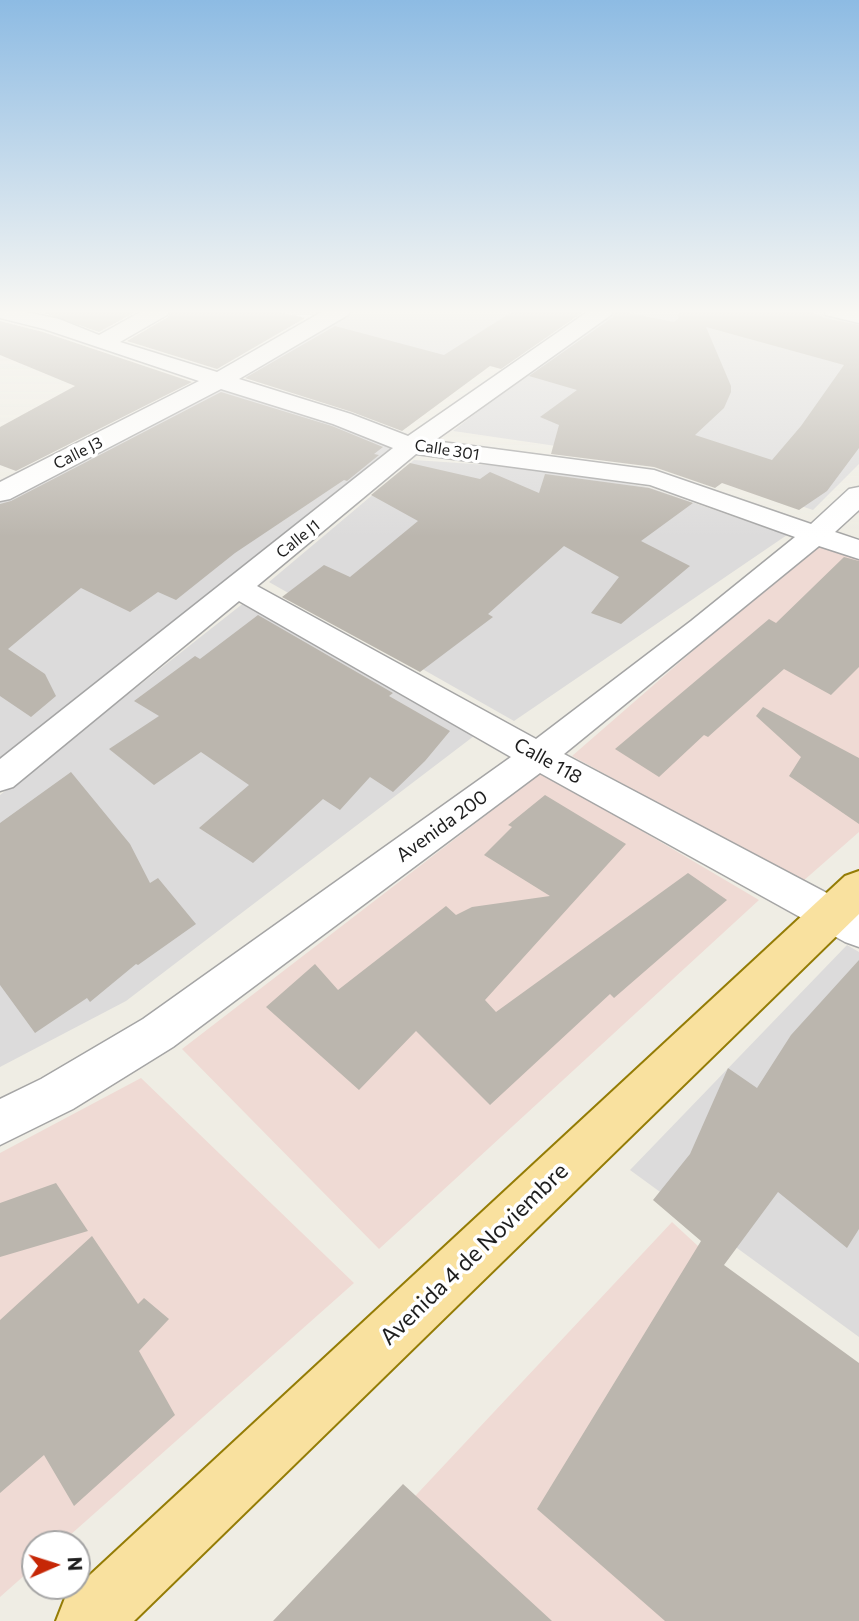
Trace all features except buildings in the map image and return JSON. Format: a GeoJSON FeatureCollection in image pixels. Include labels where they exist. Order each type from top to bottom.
{"type":"FeatureCollection","features":[{"type":"Feature","properties":{"kind":"main road","name":"Avenida 4 de Noviembre"},"geometry":{"type":"LineString","coordinates":[[88,1621],[850,911]]}},
{"type":"Feature","properties":{"kind":"street","name":"Calle J3"},"geometry":{"type":"LineString","coordinates":[[0,493],[209,386]]}},
{"type":"Feature","properties":{"kind":"street","name":"Calle 301"},"geometry":{"type":"LineString","coordinates":[[238,386],[342,419],[411,446],[654,478],[859,550]]}},
{"type":"Feature","properties":{"kind":"street","name":"Calle J1"},"geometry":{"type":"LineString","coordinates":[[0,778],[411,446],[496,386]]}},
{"type":"Feature","properties":{"kind":"street","name":"Avenida 200"},"geometry":{"type":"LineString","coordinates":[[0,1123],[57,1094],[158,1033],[538,756],[702,628],[859,495]]}},
{"type":"Feature","properties":{"kind":"street","name":"Calle 118"},"geometry":{"type":"LineString","coordinates":[[238,588],[538,756],[850,911]]}},
{"type":"Feature","properties":{"kind":"shaded area"},"geometry":{"type":"Polygon","coordinates":[[[196,386],[247,386],[411,445],[0,775],[0,482],[196,386]]]}},
{"type":"Feature","properties":{"kind":"shaded area"},"geometry":{"type":"Polygon","coordinates":[[[273,386],[461,386],[406,428],[273,386]]]}},
{"type":"Feature","properties":{"kind":"shaded area"},"geometry":{"type":"Polygon","coordinates":[[[510,386],[859,386],[859,464],[813,510],[673,463],[453,431],[510,386]]]}},
{"type":"Feature","properties":{"kind":"shaded area"},"geometry":{"type":"Polygon","coordinates":[[[414,460],[533,468],[648,487],[787,535],[514,721],[269,582],[414,460]]]}},
{"type":"Feature","properties":{"kind":"shaded area"},"geometry":{"type":"Polygon","coordinates":[[[826,535],[859,549],[859,832],[802,882],[572,756],[826,535]]]}},
{"type":"Feature","properties":{"kind":"shaded area"},"geometry":{"type":"Polygon","coordinates":[[[250,598],[474,736],[126,1001],[0,1067],[0,795],[250,598]]]}},
{"type":"Feature","properties":{"kind":"shaded area"},"geometry":{"type":"Polygon","coordinates":[[[542,772],[759,900],[379,1249],[182,1049],[542,772]]]}},
{"type":"Feature","properties":{"kind":"shaded area"},"geometry":{"type":"Polygon","coordinates":[[[847,945],[859,952],[859,1337],[630,1170],[847,945]]]}},
{"type":"Feature","properties":{"kind":"shaded area"},"geometry":{"type":"Polygon","coordinates":[[[141,1078],[354,1283],[76,1530],[21,1530],[21,1578],[0,1597],[0,1153],[141,1078]]]}},
{"type":"Feature","properties":{"kind":"shaded area"},"geometry":{"type":"Polygon","coordinates":[[[672,1222],[698,1246],[859,1369],[859,1621],[298,1621],[672,1222]]]}}]}
